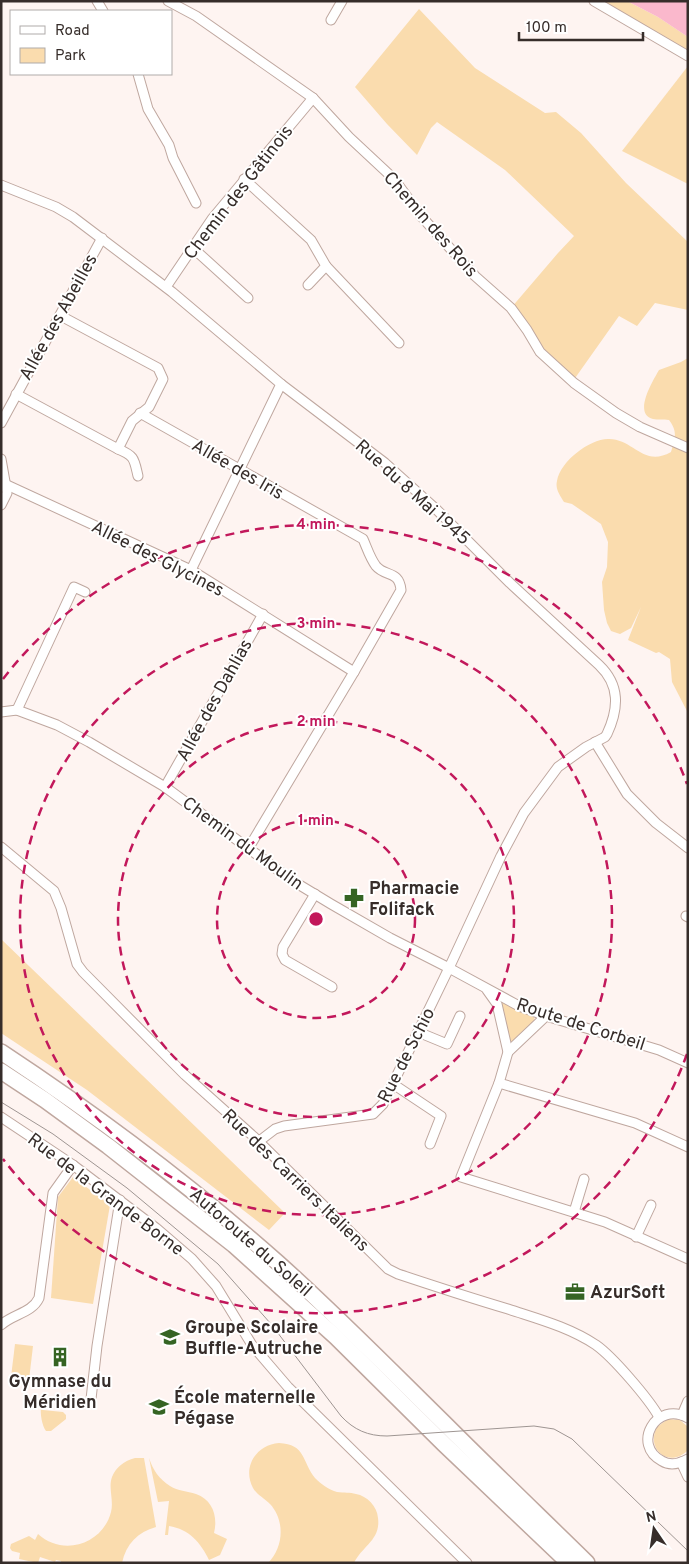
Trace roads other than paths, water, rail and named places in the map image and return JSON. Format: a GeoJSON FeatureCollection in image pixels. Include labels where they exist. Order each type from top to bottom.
{"type":"FeatureCollection","features":[{"type":"Feature","properties":{"kind":"highway","name":"Autoroute du Soleil"},"geometry":{"type":"LineString","coordinates":[[1,1052],[72,1100],[141,1151],[207,1203],[277,1263],[361,1342],[587,1563]]}},
{"type":"Feature","properties":{"kind":"highway","name":"Autoroute du Soleil"},"geometry":{"type":"LineString","coordinates":[[1,1071],[45,1100],[115,1152],[234,1245],[336,1337],[444,1444],[569,1563]]}},
{"type":"Feature","properties":{"kind":"street","name":"Chemin des Rois"},"geometry":{"type":"LineString","coordinates":[[168,1],[196,16],[313,98],[349,137],[394,179],[421,216],[475,276],[511,308],[540,352],[581,388],[616,413],[640,427],[688,448]]}},
{"type":"Feature","properties":{"kind":"street"},"geometry":{"type":"LineString","coordinates":[[331,20],[342,1]]}},
{"type":"Feature","properties":{"kind":"street"},"geometry":{"type":"LineString","coordinates":[[594,1],[688,56]]}},
{"type":"Feature","properties":{"kind":"street"},"geometry":{"type":"LineString","coordinates":[[138,75],[148,109],[169,145],[173,158],[196,203]]}},
{"type":"Feature","properties":{"kind":"street","name":"Chemin des Gâtinois"},"geometry":{"type":"LineString","coordinates":[[166,287],[212,219],[313,98]]}},
{"type":"Feature","properties":{"kind":"street"},"geometry":{"type":"LineString","coordinates":[[244,179],[311,240],[326,266],[399,343]]}},
{"type":"Feature","properties":{"kind":"street","name":"Rue du 8 Mai 1945"},"geometry":{"type":"LineString","coordinates":[[1,185],[56,207],[73,217],[148,272],[281,384],[385,463],[436,509],[510,583],[606,672],[615,687],[614,706],[607,734],[558,767],[524,813],[501,856],[449,968]]}},
{"type":"Feature","properties":{"kind":"street","name":"Allée des Abeilles"},"geometry":{"type":"LineString","coordinates":[[1,423],[102,238]]}},
{"type":"Feature","properties":{"kind":"street"},"geometry":{"type":"LineString","coordinates":[[193,248],[248,298]]}},
{"type":"Feature","properties":{"kind":"street"},"geometry":{"type":"LineString","coordinates":[[308,285],[326,266]]}},
{"type":"Feature","properties":{"kind":"street"},"geometry":{"type":"LineString","coordinates":[[61,316],[158,368],[164,380],[149,407],[132,421],[118,449]]}},
{"type":"Feature","properties":{"kind":"street"},"geometry":{"type":"LineString","coordinates":[[191,570],[238,469],[281,384]]}},
{"type":"Feature","properties":{"kind":"street"},"geometry":{"type":"LineString","coordinates":[[16,394],[118,449],[129,453],[134,458],[138,476]]}},
{"type":"Feature","properties":{"kind":"street","name":"Allée des Iris"},"geometry":{"type":"LineString","coordinates":[[140,413],[363,539],[377,567],[398,578],[401,590],[354,672]]}},
{"type":"Feature","properties":{"kind":"street"},"geometry":{"type":"LineString","coordinates":[[1,459],[7,493],[1,505]]}},
{"type":"Feature","properties":{"kind":"street","name":"Allée des Glycines"},"geometry":{"type":"LineString","coordinates":[[6,485],[191,570],[354,672]]}},
{"type":"Feature","properties":{"kind":"street"},"geometry":{"type":"LineString","coordinates":[[1,712],[17,710],[74,588],[85,592]]}},
{"type":"Feature","properties":{"kind":"street","name":"Allée des Dahlias"},"geometry":{"type":"LineString","coordinates":[[165,787],[263,614]]}},
{"type":"Feature","properties":{"kind":"street"},"geometry":{"type":"LineString","coordinates":[[248,849],[354,672]]}},
{"type":"Feature","properties":{"kind":"street","name":"Chemin du Moulin"},"geometry":{"type":"LineString","coordinates":[[17,710],[58,725],[165,787],[248,849],[315,894],[390,938],[449,968]]}},
{"type":"Feature","properties":{"kind":"street"},"geometry":{"type":"LineString","coordinates":[[594,742],[627,794],[656,823],[688,848]]}},
{"type":"Feature","properties":{"kind":"street","name":"Rue des Carriers Italiens"},"geometry":{"type":"LineString","coordinates":[[4,849],[54,891],[62,908],[77,964],[82,972],[185,1076],[258,1142],[388,1269],[398,1274],[551,1323],[577,1334],[598,1347],[618,1366],[653,1407],[659,1417]]}},
{"type":"Feature","properties":{"kind":"street"},"geometry":{"type":"LineString","coordinates":[[315,894],[283,947],[282,956],[285,960],[332,988]]}},
{"type":"Feature","properties":{"kind":"street","name":"Route de Corbeil"},"geometry":{"type":"LineString","coordinates":[[449,968],[519,1006],[658,1050],[688,1063]]}},
{"type":"Feature","properties":{"kind":"street","name":"Rue de Schio"},"geometry":{"type":"LineString","coordinates":[[258,1142],[275,1129],[284,1126],[373,1114],[384,1104],[449,968]]}},
{"type":"Feature","properties":{"kind":"street"},"geometry":{"type":"LineString","coordinates":[[487,988],[497,1004],[508,1052],[499,1083],[461,1177],[606,1222],[688,1260]]}},
{"type":"Feature","properties":{"kind":"street"},"geometry":{"type":"LineString","coordinates":[[418,1032],[447,1044],[460,1016]]}},
{"type":"Feature","properties":{"kind":"street"},"geometry":{"type":"LineString","coordinates":[[508,1052],[546,1016]]}},
{"type":"Feature","properties":{"kind":"street"},"geometry":{"type":"LineString","coordinates":[[499,1083],[635,1123],[688,1147]]}},
{"type":"Feature","properties":{"kind":"street"},"geometry":{"type":"LineString","coordinates":[[393,1084],[440,1116],[430,1144]]}},
{"type":"Feature","properties":{"kind":"street","name":"Rue de la Grande Borne"},"geometry":{"type":"LineString","coordinates":[[1,1118],[73,1165],[156,1228],[192,1259],[216,1286],[252,1345],[283,1382],[467,1563]]}},
{"type":"Feature","properties":{"kind":"street"},"geometry":{"type":"LineString","coordinates":[[1,1325],[32,1308],[39,1298],[53,1193],[73,1165]]}},
{"type":"Feature","properties":{"kind":"street"},"geometry":{"type":"LineString","coordinates":[[574,1212],[584,1179]]}},
{"type":"Feature","properties":{"kind":"street"},"geometry":{"type":"LineString","coordinates":[[91,1399],[97,1346],[120,1200]]}},
{"type":"Feature","properties":{"kind":"street"},"geometry":{"type":"LineString","coordinates":[[636,1237],[651,1205]]}},
{"type":"Feature","properties":{"kind":"street"},"geometry":{"type":"LineString","coordinates":[[688,1401],[685,1416],[667,1414],[659,1417],[649,1432],[648,1441],[650,1450],[663,1462],[672,1464],[685,1461],[688,1477]]}},
{"type":"Feature","properties":{"kind":"tram line"},"geometry":{"type":"LineString","coordinates":[[1,1102],[53,1134],[127,1188],[218,1264],[271,1324],[341,1416],[351,1425],[374,1435],[387,1436],[534,1426],[554,1429],[572,1439],[688,1551]]}},
{"type":"Feature","properties":{"kind":"place","name":"Pharmacie Folifack"},"geometry":{"type":"Point","coordinates":[354,898]}},
{"type":"Feature","properties":{"kind":"place","name":"AzurSoft"},"geometry":{"type":"Point","coordinates":[575,1292]}},
{"type":"Feature","properties":{"kind":"place","name":"Groupe Scolaire Buffle-Autruche"},"geometry":{"type":"Point","coordinates":[170,1337]}},
{"type":"Feature","properties":{"kind":"place","name":"Gymnase du Méridien"},"geometry":{"type":"Point","coordinates":[60,1357]}},
{"type":"Feature","properties":{"kind":"place","name":"École maternelle Pégase"},"geometry":{"type":"Point","coordinates":[159,1407]}}]}
